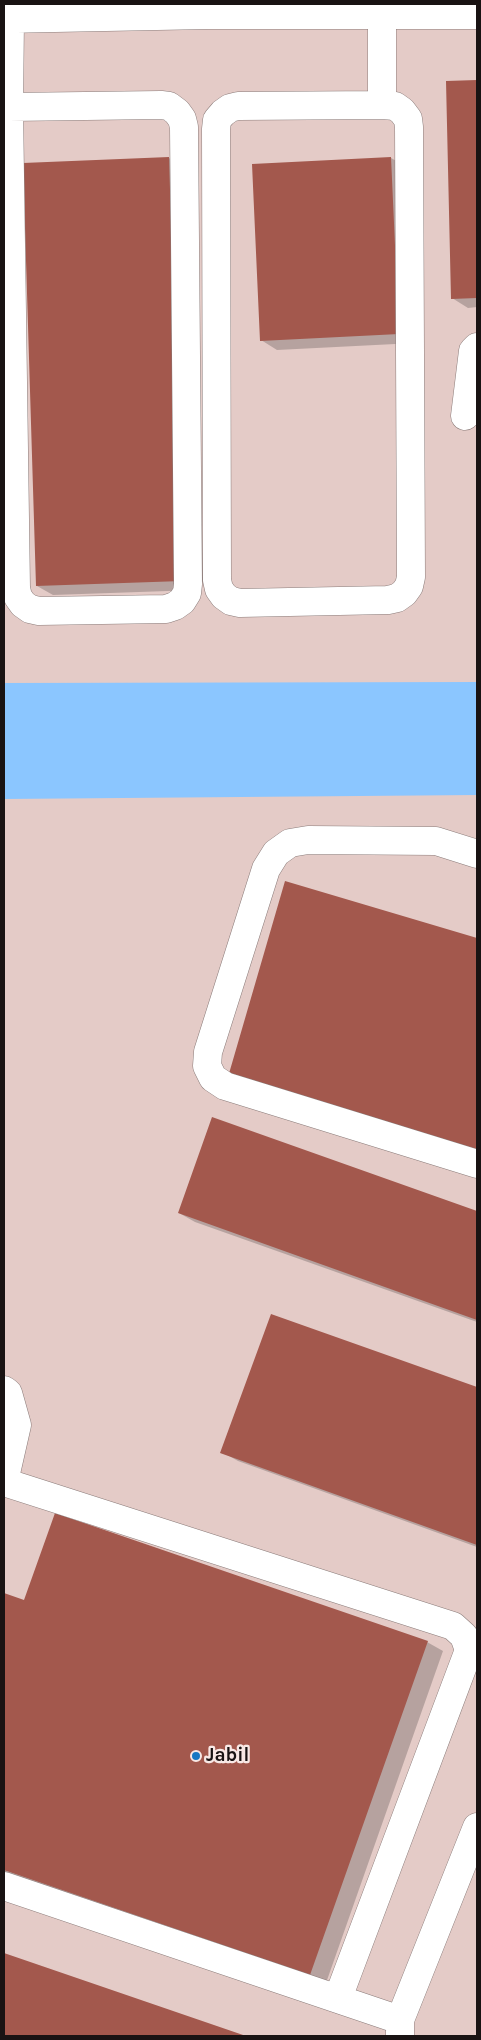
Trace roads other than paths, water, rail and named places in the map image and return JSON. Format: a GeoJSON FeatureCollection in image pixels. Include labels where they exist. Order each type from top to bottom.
{"type":"FeatureCollection","features":[{"type":"Feature","properties":{"kind":"street"},"geometry":{"type":"LineString","coordinates":[[10,107],[161,105],[169,106],[182,119],[184,127],[188,584],[187,593],[182,601],[166,609],[39,611],[30,609],[18,597],[16,588],[10,107],[7,19],[123,10],[208,9],[382,10],[477,16]]}},
{"type":"Feature","properties":{"kind":"street"},"geometry":{"type":"LineString","coordinates":[[382,10],[382,105]]}},
{"type":"Feature","properties":{"kind":"street"},"geometry":{"type":"LineString","coordinates":[[382,105],[395,106],[408,119],[410,127],[411,577],[409,586],[397,598],[388,600],[240,603],[231,601],[224,596],[217,580],[217,120],[222,113],[238,106],[382,105]]}},
{"type":"Feature","properties":{"kind":"street"},"geometry":{"type":"LineString","coordinates":[[466,416],[473,352],[477,347]]}},
{"type":"Feature","properties":{"kind":"street"},"geometry":{"type":"LineString","coordinates":[[477,854],[436,842],[308,840],[290,843],[276,854],[266,869],[208,1052],[207,1066],[213,1078],[225,1086],[477,1164]]}},
{"type":"Feature","properties":{"kind":"street"},"geometry":{"type":"LineString","coordinates":[[4,1390],[8,1393],[18,1425],[4,1482],[453,1626],[464,1636],[473,1652],[338,1998]]}},
{"type":"Feature","properties":{"kind":"street"},"geometry":{"type":"LineString","coordinates":[[4,1886],[338,1998],[400,2028],[477,1827]]}},
{"type":"Feature","properties":{"kind":"water"},"geometry":{"type":"Polygon","coordinates":[[[477,682],[477,795],[4,799],[4,683],[477,682]]]}},
{"type":"Feature","properties":{"kind":"place","name":"Jabil"},"geometry":{"type":"Point","coordinates":[196,1756]}}]}
